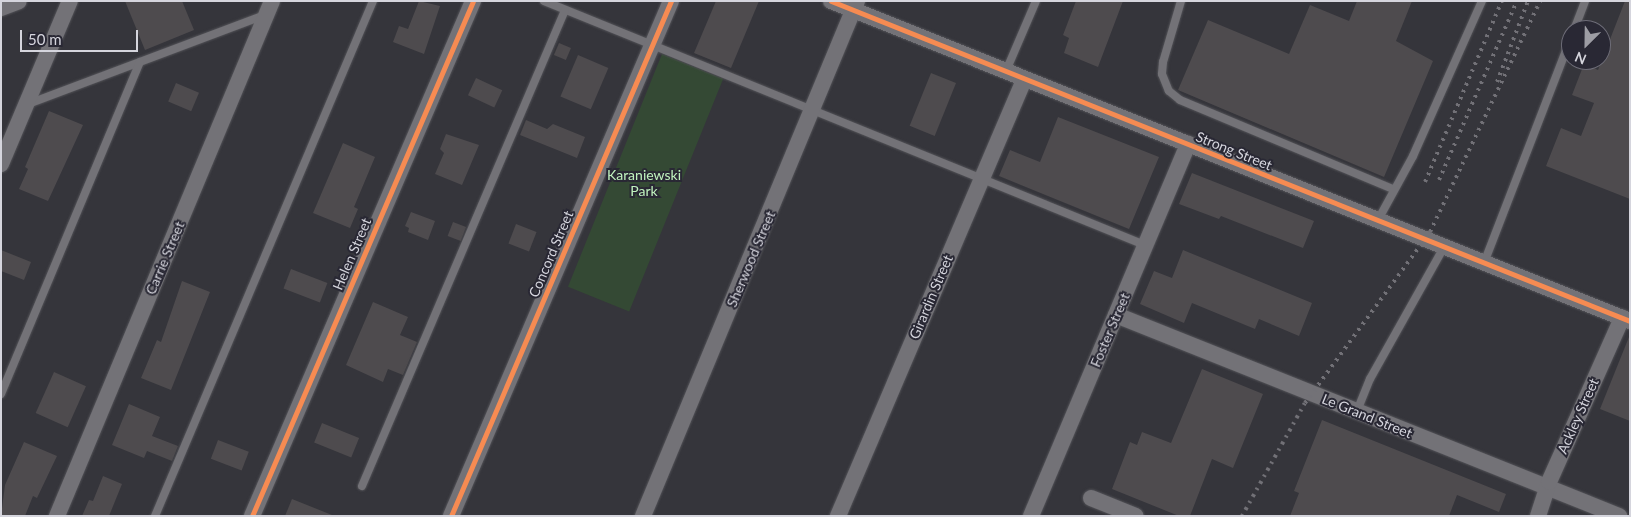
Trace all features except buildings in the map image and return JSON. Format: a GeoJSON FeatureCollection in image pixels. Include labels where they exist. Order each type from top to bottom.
{"type":"FeatureCollection","features":[{"type":"Feature","properties":{"kind":"street"},"geometry":{"type":"LineString","coordinates":[[1,8],[18,1]]}},
{"type":"Feature","properties":{"kind":"street"},"geometry":{"type":"LineString","coordinates":[[1,164],[70,1]]}},
{"type":"Feature","properties":{"kind":"street","name":"Helen Street"},"geometry":{"type":"LineString","coordinates":[[252,516],[473,1]]}},
{"type":"Feature","properties":{"kind":"street","name":"Concord Street"},"geometry":{"type":"LineString","coordinates":[[451,516],[671,1]]}},
{"type":"Feature","properties":{"kind":"street","name":"Strong Street"},"geometry":{"type":"LineString","coordinates":[[831,1],[856,6],[1024,79],[1626,320]]}},
{"type":"Feature","properties":{"kind":"street","name":"Sherwood Street"},"geometry":{"type":"LineString","coordinates":[[643,516],[856,6]]}},
{"type":"Feature","properties":{"kind":"street","name":"Carrie Street"},"geometry":{"type":"LineString","coordinates":[[57,516],[270,8]]}},
{"type":"Feature","properties":{"kind":"street","name":"Girardin Street"},"geometry":{"type":"LineString","coordinates":[[838,516],[1024,79]]}},
{"type":"Feature","properties":{"kind":"street","name":"Foster Street"},"geometry":{"type":"LineString","coordinates":[[1031,516],[1188,144]]}},
{"type":"Feature","properties":{"kind":"street","name":"Le Grand Street"},"geometry":{"type":"LineString","coordinates":[[1116,315],[1619,516]]}},
{"type":"Feature","properties":{"kind":"street","name":"Ackley Street"},"geometry":{"type":"LineString","coordinates":[[1538,516],[1548,488],[1626,320]]}},
{"type":"Feature","properties":{"kind":"street"},"geometry":{"type":"LineString","coordinates":[[1091,498],[1136,516]]}},
{"type":"Feature","properties":{"kind":"lane"},"geometry":{"type":"LineString","coordinates":[[155,516],[373,1]]}},
{"type":"Feature","properties":{"kind":"lane"},"geometry":{"type":"LineString","coordinates":[[544,1],[1145,245]]}},
{"type":"Feature","properties":{"kind":"lane"},"geometry":{"type":"LineString","coordinates":[[1006,71],[1036,1]]}},
{"type":"Feature","properties":{"kind":"lane"},"geometry":{"type":"LineString","coordinates":[[1181,1],[1163,62],[1162,74],[1168,91],[1180,100],[1393,189]]}},
{"type":"Feature","properties":{"kind":"lane"},"geometry":{"type":"LineString","coordinates":[[1378,221],[1393,189],[1413,156],[1482,1]]}},
{"type":"Feature","properties":{"kind":"lane"},"geometry":{"type":"LineString","coordinates":[[1578,20],[1585,1]]}},
{"type":"Feature","properties":{"kind":"lane"},"geometry":{"type":"LineString","coordinates":[[27,104],[140,62],[270,8]]}},
{"type":"Feature","properties":{"kind":"lane"},"geometry":{"type":"LineString","coordinates":[[362,486],[565,10]]}},
{"type":"Feature","properties":{"kind":"lane"},"geometry":{"type":"LineString","coordinates":[[1,394],[140,62]]}},
{"type":"Feature","properties":{"kind":"lane"},"geometry":{"type":"LineString","coordinates":[[1484,263],[1561,63]]}},
{"type":"Feature","properties":{"kind":"lane"},"geometry":{"type":"LineString","coordinates":[[1357,411],[1370,379],[1444,247]]}},
{"type":"Feature","properties":{"kind":"green space","name":"Karaniewski Park"},"geometry":{"type":"Polygon","coordinates":[[[662,54],[723,79],[629,311],[568,287],[662,54]]]}},
{"type":"Feature","properties":{"kind":"railway"},"geometry":{"type":"LineString","coordinates":[[1425,182],[1502,1]]}},
{"type":"Feature","properties":{"kind":"railway"},"geometry":{"type":"LineString","coordinates":[[1439,180],[1517,1]]}},
{"type":"Feature","properties":{"kind":"railway"},"geometry":{"type":"LineString","coordinates":[[1497,82],[1528,1]]}},
{"type":"Feature","properties":{"kind":"railway"},"geometry":{"type":"LineString","coordinates":[[1242,516],[1305,403],[1430,232],[1540,1]]}},
{"type":"Feature","properties":{"kind":"cycle path"},"geometry":{"type":"LineString","coordinates":[[252,516],[473,1]]}},
{"type":"Feature","properties":{"kind":"cycle path"},"geometry":{"type":"LineString","coordinates":[[451,516],[671,1]]}},
{"type":"Feature","properties":{"kind":"cycle path"},"geometry":{"type":"LineString","coordinates":[[831,1],[1630,321]]}}]}
